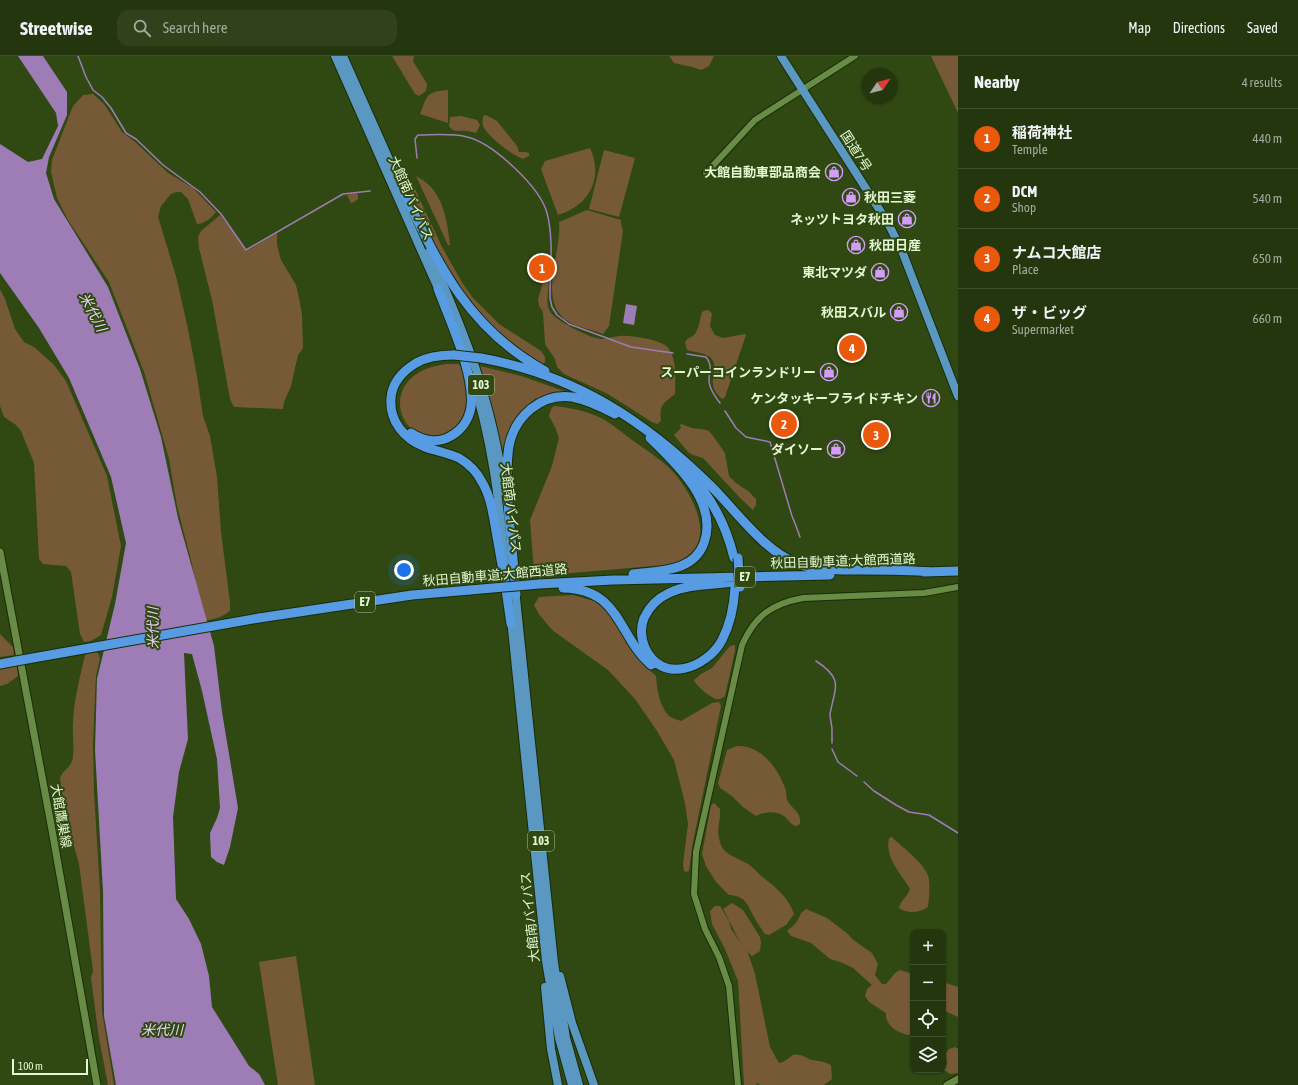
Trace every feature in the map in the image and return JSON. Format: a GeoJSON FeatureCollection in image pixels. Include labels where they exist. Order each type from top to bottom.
{"type":"FeatureCollection","features":[{"type":"Feature","properties":{"kind":"highway","name":"大館南バイパス"},"geometry":{"type":"LineString","coordinates":[[336,56],[438,290],[469,368],[486,430],[497,490],[544,905],[561,1014],[579,1085]]}},
{"type":"Feature","properties":{"kind":"highway","name":"大館南バイパス"},"geometry":{"type":"LineString","coordinates":[[343,56],[402,188],[467,340],[492,423],[502,475],[516,594],[544,905],[546,961],[554,1015],[563,1056],[572,1085]]}},
{"type":"Feature","properties":{"kind":"highway","name":"国道7号"},"geometry":{"type":"LineString","coordinates":[[781,56],[888,223],[902,251],[958,396]]}},
{"type":"Feature","properties":{"kind":"highway"},"geometry":{"type":"LineString","coordinates":[[402,188],[443,269],[460,296],[494,335],[521,356],[612,406],[637,422],[666,444],[781,555],[797,564],[816,568],[835,570],[910,570],[931,572]]}},
{"type":"Feature","properties":{"kind":"highway"},"geometry":{"type":"LineString","coordinates":[[438,290],[465,365],[470,389],[470,412],[461,429],[450,437],[436,441],[417,437],[406,429],[398,416],[396,402],[399,388],[409,375],[421,366],[455,357]]}},
{"type":"Feature","properties":{"kind":"highway"},"geometry":{"type":"LineString","coordinates":[[511,624],[492,510],[482,481],[472,468],[459,458],[424,447],[408,437],[397,426],[391,410],[391,396],[393,388],[405,370],[424,359],[440,355],[481,360],[530,370],[585,391]]}},
{"type":"Feature","properties":{"kind":"highway"},"geometry":{"type":"LineString","coordinates":[[481,360],[556,384],[595,402],[648,436],[684,468],[703,489],[722,521],[736,558]]}},
{"type":"Feature","properties":{"kind":"highway"},"geometry":{"type":"LineString","coordinates":[[516,594],[507,478],[510,445],[518,423],[527,412],[538,404],[551,398],[559,397],[583,400],[621,418]]}},
{"type":"Feature","properties":{"kind":"highway"},"geometry":{"type":"LineString","coordinates":[[560,583],[665,570],[686,563],[700,551],[705,540],[707,528],[704,512],[698,495],[682,470],[648,436]]}},
{"type":"Feature","properties":{"kind":"highway"},"geometry":{"type":"LineString","coordinates":[[539,586],[576,589],[598,597],[616,614],[639,652],[650,664],[661,672],[680,675],[699,670],[710,663],[721,652],[729,640],[738,606],[734,538],[723,511],[706,485],[690,466]]}},
{"type":"Feature","properties":{"kind":"highway","name":"秋田自動車道;大館西道路"},"geometry":{"type":"LineString","coordinates":[[0,664],[259,618],[412,595],[539,586],[560,583],[958,571]]}},
{"type":"Feature","properties":{"kind":"highway"},"geometry":{"type":"LineString","coordinates":[[737,587],[726,632],[717,648],[705,660],[690,668],[674,669],[660,664],[650,656],[643,643],[641,629],[645,616],[653,604],[664,596],[677,590],[690,587],[799,576]]}},
{"type":"Feature","properties":{"kind":"highway"},"geometry":{"type":"LineString","coordinates":[[544,905],[548,1029],[558,1085]]}},
{"type":"Feature","properties":{"kind":"highway"},"geometry":{"type":"LineString","coordinates":[[544,905],[566,1002],[594,1085]]}},
{"type":"Feature","properties":{"kind":"main road","name":"大館鷹巣線"},"geometry":{"type":"LineString","coordinates":[[0,552],[97,1085]]}},
{"type":"Feature","properties":{"kind":"main road"},"geometry":{"type":"LineString","coordinates":[[947,1085],[958,1079]]}},
{"type":"Feature","properties":{"kind":"street"},"geometry":{"type":"LineString","coordinates":[[706,173],[754,120],[855,56]]}},
{"type":"Feature","properties":{"kind":"street"},"geometry":{"type":"LineString","coordinates":[[738,1085],[729,986],[719,957],[702,921],[694,894],[694,884],[696,852],[742,646],[747,633],[764,613],[777,605],[788,601],[803,598],[924,593],[958,587]]}},
{"type":"Feature","properties":{"kind":"shaded area"},"geometry":{"type":"Polygon","coordinates":[[[392,56],[414,56],[413,61],[427,84],[426,91],[419,96],[415,94],[392,56]]]}},
{"type":"Feature","properties":{"kind":"shaded area"},"geometry":{"type":"Polygon","coordinates":[[[669,56],[714,56],[709,66],[701,70],[674,63],[669,56]]]}},
{"type":"Feature","properties":{"kind":"shaded area"},"geometry":{"type":"Polygon","coordinates":[[[931,56],[958,56],[958,113],[931,56]]]}},
{"type":"Feature","properties":{"kind":"shaded area"},"geometry":{"type":"Polygon","coordinates":[[[448,90],[448,123],[420,114],[429,95],[435,92],[448,90]]]}},
{"type":"Feature","properties":{"kind":"shaded area"},"geometry":{"type":"Polygon","coordinates":[[[93,94],[104,104],[122,132],[134,141],[168,173],[193,188],[216,212],[208,220],[197,224],[188,199],[181,192],[176,192],[171,194],[161,206],[158,217],[176,276],[188,329],[203,416],[210,436],[217,477],[221,532],[230,611],[215,619],[204,620],[200,608],[192,564],[177,506],[169,459],[144,372],[109,282],[68,220],[57,198],[51,172],[52,160],[73,106],[83,95],[93,94]]]}},
{"type":"Feature","properties":{"kind":"shaded area"},"geometry":{"type":"Polygon","coordinates":[[[486,115],[497,121],[517,146],[519,152],[529,153],[529,156],[523,159],[518,157],[495,140],[483,126],[483,116],[486,115]]]}},
{"type":"Feature","properties":{"kind":"shaded area"},"geometry":{"type":"Polygon","coordinates":[[[461,116],[477,120],[480,125],[476,133],[454,130],[449,126],[450,117],[461,116]]]}},
{"type":"Feature","properties":{"kind":"shaded area"},"geometry":{"type":"Polygon","coordinates":[[[590,148],[594,159],[595,170],[591,189],[578,205],[569,211],[558,215],[541,169],[545,161],[590,148]]]}},
{"type":"Feature","properties":{"kind":"shaded area"},"geometry":{"type":"Polygon","coordinates":[[[604,150],[635,158],[619,217],[589,209],[604,150]]]}},
{"type":"Feature","properties":{"kind":"shaded area"},"geometry":{"type":"Polygon","coordinates":[[[416,176],[425,182],[438,197],[445,215],[450,245],[448,245],[416,176]]]}},
{"type":"Feature","properties":{"kind":"shaded area"},"geometry":{"type":"Polygon","coordinates":[[[408,180],[414,187],[442,247],[463,284],[473,298],[499,324],[541,351],[545,357],[545,362],[543,364],[523,354],[508,342],[471,304],[444,263],[405,184],[408,180]]]}},
{"type":"Feature","properties":{"kind":"shaded area"},"geometry":{"type":"Polygon","coordinates":[[[355,193],[358,194],[358,199],[351,203],[347,195],[355,193]]]}},
{"type":"Feature","properties":{"kind":"shaded area"},"geometry":{"type":"Polygon","coordinates":[[[587,210],[621,220],[623,231],[609,326],[603,334],[571,323],[560,315],[554,304],[552,291],[559,235],[559,222],[587,210]]]}},
{"type":"Feature","properties":{"kind":"shaded area"},"geometry":{"type":"Polygon","coordinates":[[[220,215],[247,251],[277,233],[277,245],[281,260],[296,285],[302,315],[303,348],[298,355],[291,386],[284,402],[283,409],[234,407],[230,399],[212,300],[199,248],[198,237],[201,231],[220,215]]]}},
{"type":"Feature","properties":{"kind":"shaded area"},"geometry":{"type":"Polygon","coordinates":[[[547,274],[549,284],[547,300],[548,305],[553,315],[562,322],[584,334],[597,338],[604,339],[616,336],[639,337],[661,343],[669,349],[672,354],[674,365],[675,394],[667,400],[661,408],[661,421],[657,424],[652,422],[608,394],[564,374],[557,367],[555,359],[545,344],[543,312],[539,306],[538,299],[545,276],[547,274]]]}},
{"type":"Feature","properties":{"kind":"shaded area"},"geometry":{"type":"Polygon","coordinates":[[[0,289],[15,329],[24,342],[34,347],[54,365],[66,381],[107,476],[121,546],[112,597],[101,635],[91,641],[84,642],[80,634],[71,572],[66,566],[43,564],[39,559],[34,463],[21,431],[16,425],[4,417],[0,406],[0,289]]]}},
{"type":"Feature","properties":{"kind":"shaded area"},"geometry":{"type":"Polygon","coordinates":[[[706,310],[710,311],[712,314],[710,326],[715,335],[723,338],[746,335],[725,397],[722,399],[716,393],[714,387],[714,362],[709,356],[687,350],[685,342],[695,334],[702,312],[706,310]]]}},
{"type":"Feature","properties":{"kind":"shaded area"},"geometry":{"type":"Polygon","coordinates":[[[446,364],[459,364],[461,368],[466,387],[467,406],[465,415],[455,429],[448,434],[428,436],[414,431],[405,421],[400,408],[401,394],[409,381],[423,370],[446,364]]]}},
{"type":"Feature","properties":{"kind":"shaded area"},"geometry":{"type":"Polygon","coordinates":[[[480,366],[521,376],[564,391],[563,393],[537,400],[522,412],[514,425],[505,455],[502,455],[495,418],[480,366]]]}},
{"type":"Feature","properties":{"kind":"shaded area"},"geometry":{"type":"Polygon","coordinates":[[[554,406],[579,410],[603,419],[655,456],[674,473],[691,498],[699,520],[699,542],[693,551],[682,560],[664,565],[537,576],[534,572],[530,520],[552,466],[559,438],[549,416],[551,409],[554,406]]]}},
{"type":"Feature","properties":{"kind":"shaded area"},"geometry":{"type":"Polygon","coordinates":[[[681,424],[692,428],[707,430],[711,433],[725,453],[729,476],[756,499],[756,505],[753,510],[703,458],[688,452],[674,435],[681,428],[681,424]]]}},
{"type":"Feature","properties":{"kind":"shaded area"},"geometry":{"type":"Polygon","coordinates":[[[573,595],[594,601],[605,609],[614,620],[642,663],[656,676],[661,702],[669,716],[681,721],[712,703],[719,702],[721,706],[692,847],[689,871],[684,871],[683,864],[688,824],[685,803],[674,760],[657,731],[635,699],[608,670],[552,630],[539,614],[534,605],[539,597],[573,595]]]}},
{"type":"Feature","properties":{"kind":"shaded area"},"geometry":{"type":"Polygon","coordinates":[[[0,634],[13,647],[14,655],[0,657],[0,634]]]}},
{"type":"Feature","properties":{"kind":"shaded area"},"geometry":{"type":"Polygon","coordinates":[[[735,645],[725,696],[720,699],[716,699],[697,685],[694,680],[712,668],[730,646],[735,645]]]}},
{"type":"Feature","properties":{"kind":"shaded area"},"geometry":{"type":"Polygon","coordinates":[[[93,652],[98,653],[100,658],[96,676],[93,744],[94,792],[100,891],[102,1012],[114,1085],[108,1085],[99,1038],[91,978],[93,971],[79,864],[66,818],[60,778],[72,761],[74,713],[78,688],[85,655],[93,652]]]}},
{"type":"Feature","properties":{"kind":"shaded area"},"geometry":{"type":"Polygon","coordinates":[[[17,666],[18,676],[7,684],[0,686],[0,669],[17,666]]]}},
{"type":"Feature","properties":{"kind":"shaded area"},"geometry":{"type":"Polygon","coordinates":[[[737,746],[754,749],[767,759],[773,766],[782,780],[786,791],[787,800],[800,817],[800,824],[796,826],[781,814],[774,812],[763,813],[756,816],[720,788],[718,783],[727,750],[737,746]]]}},
{"type":"Feature","properties":{"kind":"shaded area"},"geometry":{"type":"Polygon","coordinates":[[[714,803],[720,809],[718,835],[723,849],[730,855],[751,866],[780,892],[788,902],[794,914],[786,925],[769,935],[765,934],[743,899],[729,895],[716,882],[706,866],[702,854],[711,805],[714,803]]]}},
{"type":"Feature","properties":{"kind":"shaded area"},"geometry":{"type":"Polygon","coordinates":[[[892,837],[916,859],[927,873],[929,885],[928,907],[921,911],[910,912],[899,908],[910,889],[891,859],[888,846],[889,838],[892,837]]]}},
{"type":"Feature","properties":{"kind":"shaded area"},"geometry":{"type":"Polygon","coordinates":[[[732,903],[743,910],[760,937],[760,951],[752,956],[739,940],[723,909],[732,903]]]}},
{"type":"Feature","properties":{"kind":"shaded area"},"geometry":{"type":"Polygon","coordinates":[[[715,906],[720,906],[729,921],[731,929],[748,953],[755,974],[770,1047],[779,1063],[785,1061],[793,1055],[801,1055],[812,1060],[822,1061],[831,1065],[832,1079],[824,1085],[760,1085],[757,1083],[756,1085],[744,1085],[738,981],[725,949],[712,924],[710,911],[715,906]]]}},
{"type":"Feature","properties":{"kind":"shaded area"},"geometry":{"type":"Polygon","coordinates":[[[806,909],[827,918],[848,934],[852,939],[872,953],[878,964],[875,975],[882,984],[886,984],[895,973],[900,970],[910,973],[910,1035],[899,1032],[891,1026],[886,1018],[886,1013],[869,1002],[865,996],[867,989],[872,985],[853,968],[830,959],[811,943],[791,936],[787,931],[794,925],[801,913],[806,909]]]}},
{"type":"Feature","properties":{"kind":"shaded area"},"geometry":{"type":"Polygon","coordinates":[[[296,956],[315,1085],[278,1085],[259,962],[296,956]]]}},
{"type":"Feature","properties":{"kind":"shaded area"},"geometry":{"type":"Polygon","coordinates":[[[946,983],[958,987],[958,1017],[946,1011],[946,983]]]}},
{"type":"Feature","properties":{"kind":"shaded area"},"geometry":{"type":"Polygon","coordinates":[[[955,1047],[958,1049],[958,1073],[950,1074],[946,1071],[946,1053],[949,1049],[955,1047]]]}},
{"type":"Feature","properties":{"kind":"water","name":"米代川"},"geometry":{"type":"Polygon","coordinates":[[[18,56],[43,56],[67,92],[67,115],[49,157],[46,173],[54,199],[108,287],[140,369],[161,437],[178,518],[214,646],[222,712],[238,808],[230,847],[224,865],[211,857],[210,833],[220,808],[217,759],[192,654],[184,653],[188,739],[179,772],[173,817],[176,899],[189,919],[201,944],[209,976],[212,1007],[249,1066],[259,1074],[265,1085],[116,1085],[104,1016],[103,891],[95,750],[97,679],[115,604],[126,543],[111,477],[69,378],[39,328],[0,273],[0,144],[28,162],[42,159],[58,126],[56,113],[18,56]]]}},
{"type":"Feature","properties":{"kind":"water"},"geometry":{"type":"Polygon","coordinates":[[[626,304],[637,306],[634,325],[623,323],[626,304]]]}},
{"type":"Feature","properties":{"kind":"waterway"},"geometry":{"type":"LineString","coordinates":[[78,56],[93,90],[102,97],[111,108],[126,133],[136,139],[163,165],[200,192],[221,214],[246,250],[343,194],[370,191]]}},
{"type":"Feature","properties":{"kind":"waterway"},"geometry":{"type":"LineString","coordinates":[[417,158],[415,139],[418,135],[455,135],[467,137],[478,141],[502,157],[535,191],[543,203],[547,213],[551,244],[550,298],[552,307],[557,315],[569,324],[631,347],[673,353]]}},
{"type":"Feature","properties":{"kind":"waterway"},"geometry":{"type":"LineString","coordinates":[[687,354],[706,357],[709,361],[710,386],[720,403]]}},
{"type":"Feature","properties":{"kind":"waterway"},"geometry":{"type":"LineString","coordinates":[[725,411],[736,428],[746,437],[770,442],[792,516],[800,537]]}},
{"type":"Feature","properties":{"kind":"waterway"},"geometry":{"type":"LineString","coordinates":[[816,661],[831,673],[835,684],[830,714],[832,743]]}},
{"type":"Feature","properties":{"kind":"waterway"},"geometry":{"type":"LineString","coordinates":[[832,749],[838,762],[857,776]]}},
{"type":"Feature","properties":{"kind":"waterway"},"geometry":{"type":"LineString","coordinates":[[864,782],[874,791],[896,805],[909,812],[929,815],[958,833]]}},
{"type":"Feature","properties":{"kind":"place","name":"大館自動車部品商会"},"geometry":{"type":"Point","coordinates":[834,172]}},
{"type":"Feature","properties":{"kind":"place","name":"秋田三菱"},"geometry":{"type":"Point","coordinates":[851,197]}},
{"type":"Feature","properties":{"kind":"place","name":"ネッツトヨタ秋田"},"geometry":{"type":"Point","coordinates":[907,219]}},
{"type":"Feature","properties":{"kind":"place","name":"秋田日産"},"geometry":{"type":"Point","coordinates":[856,245]}},
{"type":"Feature","properties":{"kind":"place","name":"稲荷神社"},"geometry":{"type":"Point","coordinates":[542,268]}},
{"type":"Feature","properties":{"kind":"place","name":"東北マツダ"},"geometry":{"type":"Point","coordinates":[880,272]}},
{"type":"Feature","properties":{"kind":"place","name":"秋田スバル"},"geometry":{"type":"Point","coordinates":[899,312]}},
{"type":"Feature","properties":{"kind":"place","name":"ザ・ビッグ"},"geometry":{"type":"Point","coordinates":[852,348]}},
{"type":"Feature","properties":{"kind":"place","name":"スーパーコインランドリー"},"geometry":{"type":"Point","coordinates":[829,372]}},
{"type":"Feature","properties":{"kind":"place","name":"ケンタッキーフライドチキン"},"geometry":{"type":"Point","coordinates":[931,398]}},
{"type":"Feature","properties":{"kind":"place","name":"DCM"},"geometry":{"type":"Point","coordinates":[784,424]}},
{"type":"Feature","properties":{"kind":"place","name":"ナムコ大館店"},"geometry":{"type":"Point","coordinates":[876,435]}},
{"type":"Feature","properties":{"kind":"place","name":"ダイソー"},"geometry":{"type":"Point","coordinates":[836,449]}}]}
